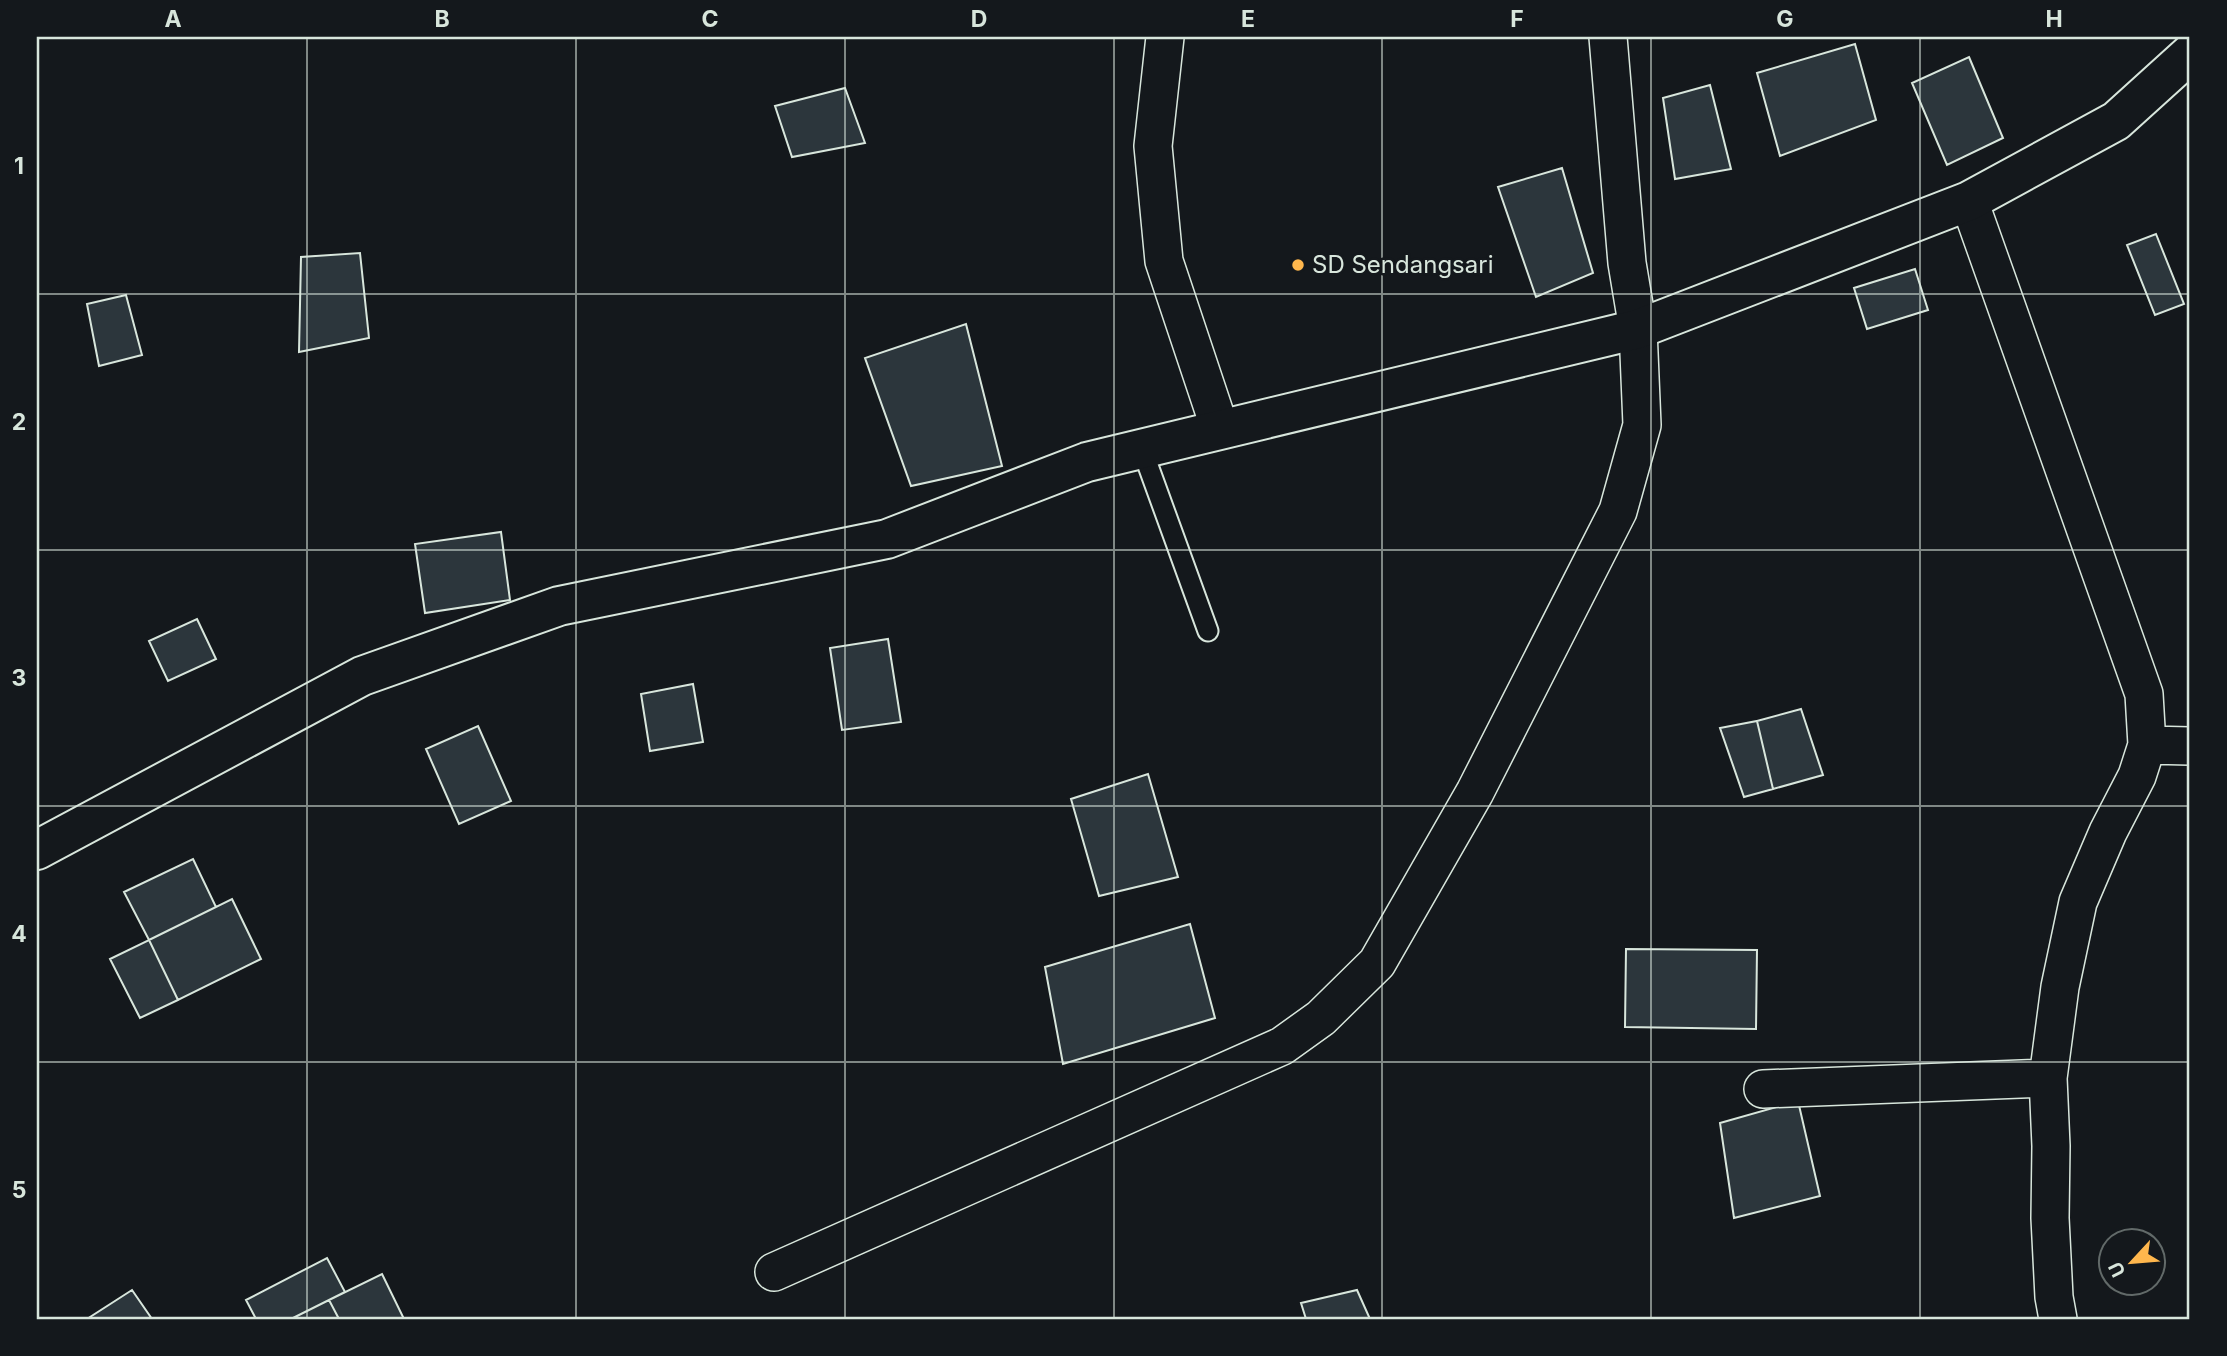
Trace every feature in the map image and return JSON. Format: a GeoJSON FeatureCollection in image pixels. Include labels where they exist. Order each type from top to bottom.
{"type":"FeatureCollection","features":[{"type":"Feature","properties":{"kind":"street"},"geometry":{"type":"LineString","coordinates":[[1165,37],[1153,146],[1164,261],[1220,429]]}},
{"type":"Feature","properties":{"kind":"street"},"geometry":{"type":"LineString","coordinates":[[774,1272],[1282,1046],[1321,1018],[1377,963],[1475,792],[1618,511],[1642,425],[1638,329],[1627,264],[1608,37]]}},
{"type":"Feature","properties":{"kind":"street"},"geometry":{"type":"LineString","coordinates":[[37,850],[350,683],[559,606],[887,539],[1087,462],[1638,329],[1969,201],[2116,121],[2190,54]]}},
{"type":"Feature","properties":{"kind":"street"},"geometry":{"type":"LineString","coordinates":[[1969,201],[2144,694],[2147,745],[2137,776],[2108,832],[2078,902],[2060,987],[2048,1078],[2050,1218],[2054,1297],[2058,1319]]}},
{"type":"Feature","properties":{"kind":"street"},"geometry":{"type":"LineString","coordinates":[[2147,745],[2190,746]]}},
{"type":"Feature","properties":{"kind":"street"},"geometry":{"type":"LineString","coordinates":[[1763,1089],[2048,1078]]}},
{"type":"Feature","properties":{"kind":"lane"},"geometry":{"type":"LineString","coordinates":[[1142,449],[1208,631]]}},
{"type":"Feature","properties":{"kind":"building"},"geometry":{"type":"Polygon","coordinates":[[[1855,44],[1876,120],[1780,156],[1757,73],[1855,44]]]}},
{"type":"Feature","properties":{"kind":"building"},"geometry":{"type":"Polygon","coordinates":[[[1969,57],[2003,138],[1947,165],[1912,83],[1969,57]]]}},
{"type":"Feature","properties":{"kind":"building"},"geometry":{"type":"Polygon","coordinates":[[[1710,85],[1731,169],[1675,179],[1663,98],[1710,85]]]}},
{"type":"Feature","properties":{"kind":"building"},"geometry":{"type":"Polygon","coordinates":[[[845,88],[865,143],[792,157],[775,106],[845,88]]]}},
{"type":"Feature","properties":{"kind":"building"},"geometry":{"type":"Polygon","coordinates":[[[1562,168],[1593,273],[1536,297],[1498,187],[1562,168]]]}},
{"type":"Feature","properties":{"kind":"building"},"geometry":{"type":"Polygon","coordinates":[[[2156,234],[2184,304],[2155,315],[2127,245],[2156,234]]]}},
{"type":"Feature","properties":{"kind":"building"},"geometry":{"type":"Polygon","coordinates":[[[360,253],[369,338],[299,352],[301,257],[360,253]]]}},
{"type":"Feature","properties":{"kind":"building"},"geometry":{"type":"Polygon","coordinates":[[[1915,269],[1928,310],[1867,329],[1854,288],[1915,269]]]}},
{"type":"Feature","properties":{"kind":"building"},"geometry":{"type":"Polygon","coordinates":[[[126,295],[142,355],[99,366],[87,304],[126,295]]]}},
{"type":"Feature","properties":{"kind":"building"},"geometry":{"type":"Polygon","coordinates":[[[966,324],[1002,466],[911,486],[865,358],[966,324]]]}},
{"type":"Feature","properties":{"kind":"building"},"geometry":{"type":"Polygon","coordinates":[[[501,532],[510,600],[425,613],[415,544],[501,532]]]}},
{"type":"Feature","properties":{"kind":"building"},"geometry":{"type":"Polygon","coordinates":[[[197,619],[216,659],[168,681],[149,641],[197,619]]]}},
{"type":"Feature","properties":{"kind":"building"},"geometry":{"type":"Polygon","coordinates":[[[888,639],[901,722],[842,730],[830,648],[888,639]]]}},
{"type":"Feature","properties":{"kind":"building"},"geometry":{"type":"Polygon","coordinates":[[[693,684],[703,742],[650,751],[641,694],[693,684]]]}},
{"type":"Feature","properties":{"kind":"building"},"geometry":{"type":"Polygon","coordinates":[[[1801,709],[1823,775],[1773,789],[1757,721],[1801,709]]]}},
{"type":"Feature","properties":{"kind":"building"},"geometry":{"type":"Polygon","coordinates":[[[1757,721],[1773,789],[1744,797],[1720,728],[1757,721]]]}},
{"type":"Feature","properties":{"kind":"building"},"geometry":{"type":"Polygon","coordinates":[[[478,726],[511,801],[459,824],[426,749],[478,726]]]}},
{"type":"Feature","properties":{"kind":"building"},"geometry":{"type":"Polygon","coordinates":[[[1148,774],[1178,877],[1099,896],[1071,799],[1148,774]]]}},
{"type":"Feature","properties":{"kind":"building"},"geometry":{"type":"Polygon","coordinates":[[[193,859],[216,907],[149,940],[124,892],[193,859]]]}},
{"type":"Feature","properties":{"kind":"building"},"geometry":{"type":"Polygon","coordinates":[[[232,899],[261,959],[178,1000],[149,940],[232,899]]]}},
{"type":"Feature","properties":{"kind":"building"},"geometry":{"type":"Polygon","coordinates":[[[1190,924],[1215,1018],[1063,1064],[1045,967],[1190,924]]]}},
{"type":"Feature","properties":{"kind":"building"},"geometry":{"type":"Polygon","coordinates":[[[149,940],[178,1000],[140,1018],[110,959],[149,940]]]}},
{"type":"Feature","properties":{"kind":"building"},"geometry":{"type":"Polygon","coordinates":[[[1626,949],[1757,950],[1756,1029],[1625,1027],[1626,949]]]}},
{"type":"Feature","properties":{"kind":"building"},"geometry":{"type":"Polygon","coordinates":[[[1798,1101],[1820,1196],[1734,1218],[1720,1123],[1798,1101]]]}},
{"type":"Feature","properties":{"kind":"building"},"geometry":{"type":"Polygon","coordinates":[[[327,1258],[345,1292],[291,1319],[256,1319],[246,1300],[327,1258]]]}},
{"type":"Feature","properties":{"kind":"building"},"geometry":{"type":"Polygon","coordinates":[[[382,1274],[404,1319],[339,1319],[329,1300],[382,1274]]]}},
{"type":"Feature","properties":{"kind":"building"},"geometry":{"type":"Polygon","coordinates":[[[132,1290],[152,1319],[87,1319],[132,1290]]]}},
{"type":"Feature","properties":{"kind":"building"},"geometry":{"type":"Polygon","coordinates":[[[1357,1290],[1370,1319],[1306,1319],[1301,1303],[1357,1290]]]}},
{"type":"Feature","properties":{"kind":"building"},"geometry":{"type":"Polygon","coordinates":[[[329,1300],[339,1319],[291,1319],[329,1300]]]}},
{"type":"Feature","properties":{"kind":"place","name":"SD Sendangsari"},"geometry":{"type":"Point","coordinates":[1298,265]}}]}
